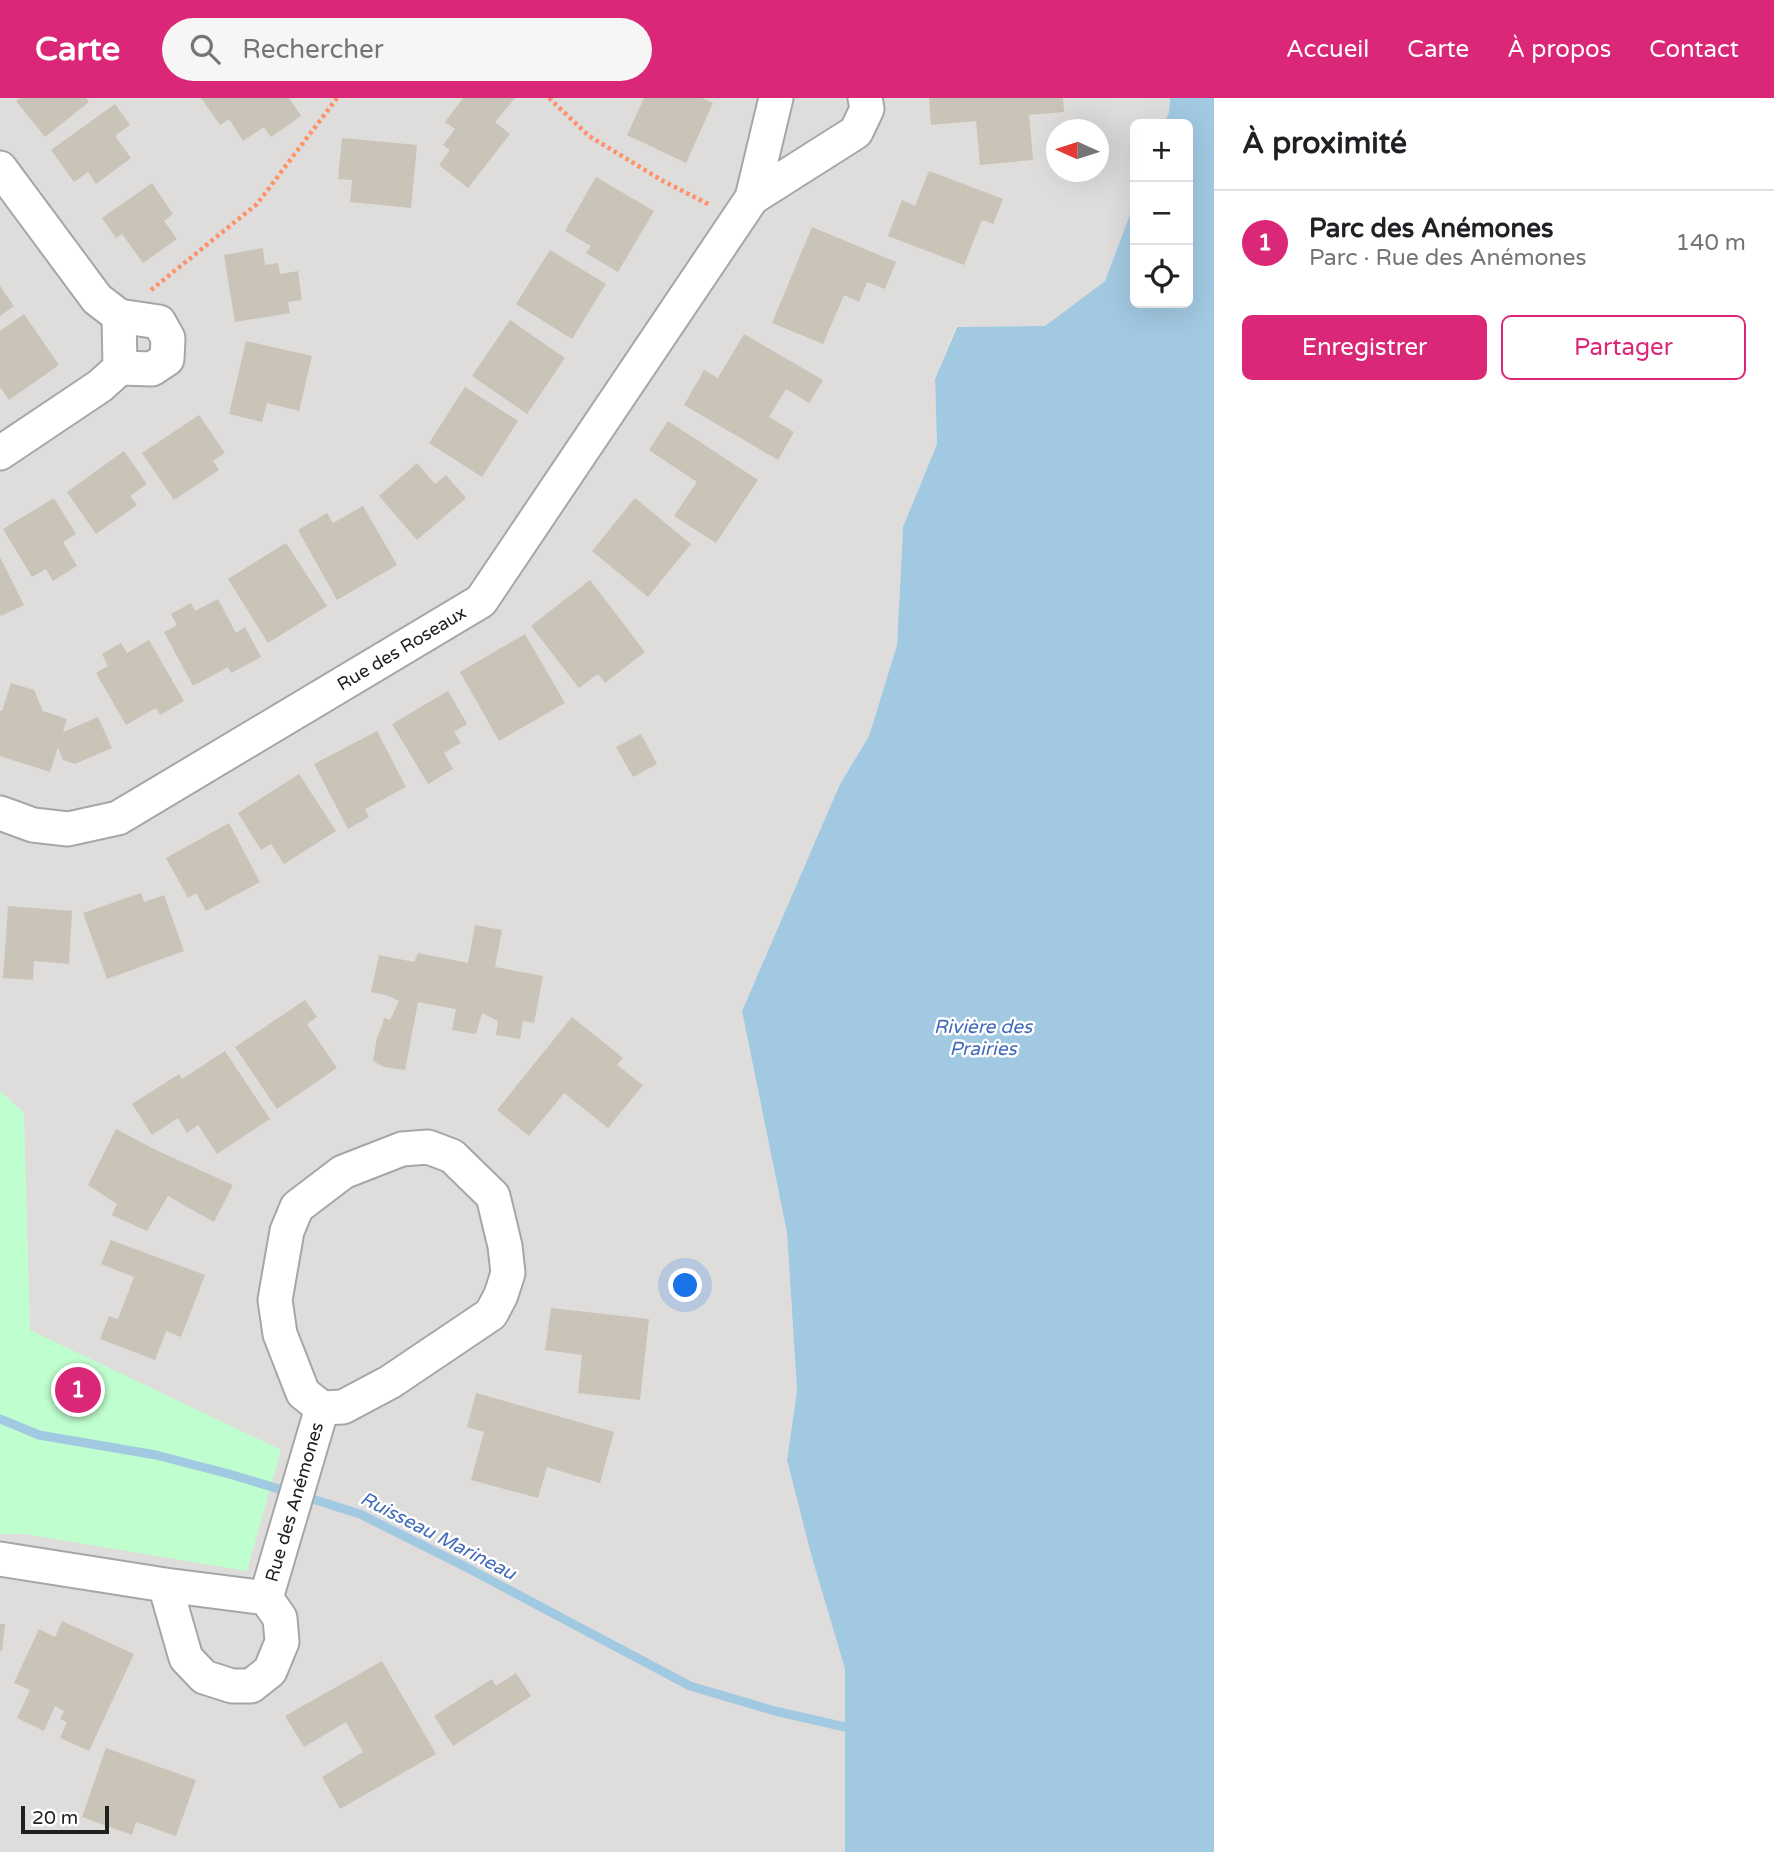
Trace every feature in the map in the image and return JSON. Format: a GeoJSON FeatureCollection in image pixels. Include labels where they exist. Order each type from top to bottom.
{"type":"FeatureCollection","features":[{"type":"Feature","properties":{"kind":"street","name":"Rue des Roseaux"},"geometry":{"type":"LineString","coordinates":[[0,813],[33,825],[68,829],[118,818],[481,601],[745,208],[776,98]]}},
{"type":"Feature","properties":{"kind":"street","name":"Rue des Roseaux"},"geometry":{"type":"LineString","coordinates":[[745,208],[856,132],[867,109],[864,98]]}},
{"type":"Feature","properties":{"kind":"street"},"geometry":{"type":"LineString","coordinates":[[0,168],[97,299],[134,318],[159,323],[168,338],[167,359],[152,369],[120,368]]}},
{"type":"Feature","properties":{"kind":"street"},"geometry":{"type":"LineString","coordinates":[[0,453],[100,386],[120,368],[134,318]]}},
{"type":"Feature","properties":{"kind":"street","name":"Rue des Anémones"},"geometry":{"type":"LineString","coordinates":[[428,1147],[452,1156],[494,1196],[508,1273],[501,1296],[491,1314],[390,1382],[343,1407],[322,1408],[303,1393],[280,1334],[275,1300],[287,1231],[297,1208],[344,1172],[402,1149],[428,1147]]}},
{"type":"Feature","properties":{"kind":"street","name":"Rue des Anémones"},"geometry":{"type":"LineString","coordinates":[[266,1598],[322,1408]]}},
{"type":"Feature","properties":{"kind":"street","name":"Rue des Anémones"},"geometry":{"type":"LineString","coordinates":[[0,1559],[266,1598],[280,1618],[282,1642],[270,1671],[251,1686],[232,1686],[204,1677],[186,1658],[165,1585]]}},
{"type":"Feature","properties":{"kind":"path"},"geometry":{"type":"LineString","coordinates":[[134,318],[150,291],[257,204],[337,98]]}},
{"type":"Feature","properties":{"kind":"path"},"geometry":{"type":"LineString","coordinates":[[549,98],[589,136],[663,181],[745,208]]}},
{"type":"Feature","properties":{"kind":"shaded area"},"geometry":{"type":"Polygon","coordinates":[[[0,98],[1170,98],[1166,119],[1130,119],[1130,214],[1105,281],[1045,326],[956,327],[935,379],[937,444],[903,527],[897,645],[869,736],[840,784],[742,1011],[787,1233],[797,1390],[787,1460],[812,1558],[845,1669],[845,1852],[0,1852],[0,98]]]}},
{"type":"Feature","properties":{"kind":"green space"},"geometry":{"type":"Polygon","coordinates":[[[0,1091],[24,1113],[30,1330],[281,1450],[247,1571],[25,1534],[0,1534],[0,1091]]]}},
{"type":"Feature","properties":{"kind":"water","name":"Rivière des Prairies"},"geometry":{"type":"Polygon","coordinates":[[[1170,98],[1214,98],[1214,1852],[845,1852],[845,1669],[812,1558],[787,1460],[797,1390],[787,1233],[742,1011],[840,784],[869,736],[897,645],[903,527],[937,444],[935,379],[957,327],[1045,326],[1105,281],[1130,214],[1130,308],[1193,308],[1193,119],[1166,119],[1170,98]]]}},
{"type":"Feature","properties":{"kind":"building"},"geometry":{"type":"Polygon","coordinates":[[[20,98],[86,98],[89,102],[45,137],[16,101],[20,98]]]}},
{"type":"Feature","properties":{"kind":"building"},"geometry":{"type":"Polygon","coordinates":[[[201,98],[289,98],[301,116],[271,137],[264,127],[243,141],[229,119],[220,125],[201,98]]]}},
{"type":"Feature","properties":{"kind":"building"},"geometry":{"type":"Polygon","coordinates":[[[463,98],[515,98],[495,122],[510,134],[468,188],[439,165],[450,150],[443,145],[455,129],[445,122],[463,98]]]}},
{"type":"Feature","properties":{"kind":"building"},"geometry":{"type":"Polygon","coordinates":[[[644,98],[702,98],[713,103],[686,163],[627,135],[644,98]]]}},
{"type":"Feature","properties":{"kind":"building"},"geometry":{"type":"Polygon","coordinates":[[[929,98],[1063,98],[1064,112],[1029,115],[1033,160],[980,165],[976,121],[931,125],[929,98]]]}},
{"type":"Feature","properties":{"kind":"building"},"geometry":{"type":"Polygon","coordinates":[[[115,104],[130,125],[115,136],[131,158],[96,184],[88,172],[74,182],[51,150],[115,104]]]}},
{"type":"Feature","properties":{"kind":"building"},"geometry":{"type":"Polygon","coordinates":[[[342,138],[417,145],[411,208],[350,202],[352,180],[338,179],[342,138]]]}},
{"type":"Feature","properties":{"kind":"building"},"geometry":{"type":"Polygon","coordinates":[[[929,171],[1003,199],[993,224],[982,220],[964,265],[888,236],[902,200],[915,206],[929,171]]]}},
{"type":"Feature","properties":{"kind":"building"},"geometry":{"type":"Polygon","coordinates":[[[596,177],[654,211],[618,272],[586,253],[591,246],[565,231],[596,177]]]}},
{"type":"Feature","properties":{"kind":"building"},"geometry":{"type":"Polygon","coordinates":[[[152,183],[173,214],[164,221],[177,239],[143,263],[122,234],[116,238],[102,218],[152,183]]]}},
{"type":"Feature","properties":{"kind":"building"},"geometry":{"type":"Polygon","coordinates":[[[812,227],[896,262],[885,289],[867,282],[859,302],[844,295],[823,344],[772,323],[812,227]]]}},
{"type":"Feature","properties":{"kind":"building"},"geometry":{"type":"Polygon","coordinates":[[[263,248],[265,265],[278,263],[280,274],[298,271],[302,300],[288,302],[290,313],[235,322],[224,255],[263,248]]]}},
{"type":"Feature","properties":{"kind":"building"},"geometry":{"type":"Polygon","coordinates":[[[550,250],[606,284],[572,339],[516,304],[550,250]]]}},
{"type":"Feature","properties":{"kind":"building"},"geometry":{"type":"Polygon","coordinates":[[[0,286],[14,306],[0,316],[0,286]]]}},
{"type":"Feature","properties":{"kind":"building"},"geometry":{"type":"Polygon","coordinates":[[[24,314],[59,365],[9,400],[0,387],[0,331],[24,314]]]}},
{"type":"Feature","properties":{"kind":"building"},"geometry":{"type":"Polygon","coordinates":[[[510,320],[565,358],[527,414],[472,376],[510,320]]]}},
{"type":"Feature","properties":{"kind":"building"},"geometry":{"type":"Polygon","coordinates":[[[744,334],[823,380],[809,403],[786,389],[769,417],[794,432],[778,460],[684,405],[704,370],[718,378],[744,334]]]}},
{"type":"Feature","properties":{"kind":"building"},"geometry":{"type":"Polygon","coordinates":[[[246,341],[312,356],[299,411],[267,403],[262,422],[229,414],[246,341]]]}},
{"type":"Feature","properties":{"kind":"building"},"geometry":{"type":"Polygon","coordinates":[[[465,387],[518,421],[482,477],[429,443],[465,387]]]}},
{"type":"Feature","properties":{"kind":"building"},"geometry":{"type":"Polygon","coordinates":[[[199,415],[225,453],[213,461],[219,470],[174,500],[142,453],[199,415]]]}},
{"type":"Feature","properties":{"kind":"building"},"geometry":{"type":"Polygon","coordinates":[[[668,421],[758,480],[716,543],[674,516],[697,482],[649,450],[668,421]]]}},
{"type":"Feature","properties":{"kind":"building"},"geometry":{"type":"Polygon","coordinates":[[[124,451],[147,484],[130,496],[137,505],[96,534],[67,492],[124,451]]]}},
{"type":"Feature","properties":{"kind":"building"},"geometry":{"type":"Polygon","coordinates":[[[417,463],[435,484],[446,475],[466,498],[417,540],[379,496],[417,463]]]}},
{"type":"Feature","properties":{"kind":"building"},"geometry":{"type":"Polygon","coordinates":[[[54,498],[76,534],[63,542],[77,566],[53,581],[46,569],[32,577],[3,529],[54,498]]]}},
{"type":"Feature","properties":{"kind":"building"},"geometry":{"type":"Polygon","coordinates":[[[635,498],[691,544],[648,597],[592,551],[635,498]]]}},
{"type":"Feature","properties":{"kind":"building"},"geometry":{"type":"Polygon","coordinates":[[[363,506],[397,565],[337,600],[298,530],[327,513],[333,523],[363,506]]]}},
{"type":"Feature","properties":{"kind":"building"},"geometry":{"type":"Polygon","coordinates":[[[286,543],[327,606],[268,643],[228,579],[286,543]]]}},
{"type":"Feature","properties":{"kind":"building"},"geometry":{"type":"Polygon","coordinates":[[[0,557],[24,605],[1,616],[0,613],[0,557]]]}},
{"type":"Feature","properties":{"kind":"building"},"geometry":{"type":"Polygon","coordinates":[[[590,580],[645,652],[605,683],[598,674],[579,688],[531,626],[590,580]]]}},
{"type":"Feature","properties":{"kind":"building"},"geometry":{"type":"Polygon","coordinates":[[[218,599],[236,633],[245,627],[261,657],[231,673],[228,667],[193,686],[164,632],[177,625],[171,614],[191,603],[195,611],[218,599]]]}},
{"type":"Feature","properties":{"kind":"building"},"geometry":{"type":"Polygon","coordinates":[[[525,634],[565,703],[499,741],[460,672],[525,634]]]}},
{"type":"Feature","properties":{"kind":"building"},"geometry":{"type":"Polygon","coordinates":[[[149,640],[184,701],[160,715],[156,708],[126,725],[96,673],[108,666],[102,654],[121,643],[127,653],[149,640]]]}},
{"type":"Feature","properties":{"kind":"building"},"geometry":{"type":"Polygon","coordinates":[[[11,683],[34,690],[43,711],[67,719],[63,732],[98,717],[112,748],[75,764],[63,760],[58,747],[50,772],[0,756],[0,711],[11,683]]]}},
{"type":"Feature","properties":{"kind":"building"},"geometry":{"type":"Polygon","coordinates":[[[448,691],[467,724],[454,732],[461,743],[444,753],[453,769],[428,784],[392,724],[448,691]]]}},
{"type":"Feature","properties":{"kind":"building"},"geometry":{"type":"Polygon","coordinates":[[[377,731],[406,787],[365,809],[369,817],[348,829],[314,764],[377,731]]]}},
{"type":"Feature","properties":{"kind":"building"},"geometry":{"type":"Polygon","coordinates":[[[641,734],[657,764],[633,777],[616,747],[641,734]]]}},
{"type":"Feature","properties":{"kind":"building"},"geometry":{"type":"Polygon","coordinates":[[[299,774],[336,831],[284,864],[271,844],[261,850],[238,813],[299,774]]]}},
{"type":"Feature","properties":{"kind":"building"},"geometry":{"type":"Polygon","coordinates":[[[229,823],[260,882],[206,911],[196,893],[188,898],[166,858],[229,823]]]}},
{"type":"Feature","properties":{"kind":"building"},"geometry":{"type":"Polygon","coordinates":[[[141,893],[144,902],[164,895],[184,951],[107,979],[83,913],[141,893]]]}},
{"type":"Feature","properties":{"kind":"building"},"geometry":{"type":"Polygon","coordinates":[[[8,906],[72,911],[69,964],[34,961],[33,980],[3,978],[8,906]]]}},
{"type":"Feature","properties":{"kind":"building"},"geometry":{"type":"Polygon","coordinates":[[[475,925],[502,930],[495,967],[543,976],[534,1023],[523,1021],[520,1039],[496,1035],[498,1021],[482,1013],[476,1034],[452,1030],[456,1009],[418,1002],[405,1070],[384,1067],[373,1061],[384,1018],[390,1020],[399,1001],[371,992],[379,955],[414,962],[418,953],[468,963],[475,925]]]}},
{"type":"Feature","properties":{"kind":"building"},"geometry":{"type":"Polygon","coordinates":[[[305,1000],[317,1017],[307,1024],[337,1068],[277,1109],[235,1047],[305,1000]]]}},
{"type":"Feature","properties":{"kind":"building"},"geometry":{"type":"Polygon","coordinates":[[[572,1017],[623,1058],[617,1065],[643,1085],[608,1128],[564,1093],[529,1136],[497,1110],[572,1017]]]}},
{"type":"Feature","properties":{"kind":"building"},"geometry":{"type":"Polygon","coordinates":[[[225,1051],[270,1119],[217,1154],[198,1125],[187,1133],[178,1118],[152,1135],[132,1104],[179,1074],[182,1079],[225,1051]]]}},
{"type":"Feature","properties":{"kind":"building"},"geometry":{"type":"Polygon","coordinates":[[[116,1129],[233,1185],[214,1222],[168,1196],[147,1231],[112,1215],[117,1204],[88,1185],[116,1129]]]}},
{"type":"Feature","properties":{"kind":"building"},"geometry":{"type":"Polygon","coordinates":[[[111,1240],[205,1275],[181,1337],[166,1331],[155,1360],[100,1339],[109,1316],[118,1319],[134,1277],[101,1264],[111,1240]]]}},
{"type":"Feature","properties":{"kind":"building"},"geometry":{"type":"Polygon","coordinates":[[[551,1308],[649,1319],[640,1400],[578,1393],[582,1355],[545,1350],[551,1308]]]}},
{"type":"Feature","properties":{"kind":"building"},"geometry":{"type":"Polygon","coordinates":[[[476,1393],[614,1432],[600,1483],[547,1467],[538,1498],[471,1480],[484,1432],[467,1427],[476,1393]]]}},
{"type":"Feature","properties":{"kind":"building"},"geometry":{"type":"Polygon","coordinates":[[[62,1621],[134,1654],[89,1751],[60,1738],[67,1722],[60,1719],[64,1711],[55,1706],[44,1731],[17,1718],[30,1690],[14,1683],[39,1629],[55,1637],[62,1621]]]}},
{"type":"Feature","properties":{"kind":"building"},"geometry":{"type":"Polygon","coordinates":[[[0,1624],[5,1624],[2,1651],[0,1651],[0,1624]]]}},
{"type":"Feature","properties":{"kind":"building"},"geometry":{"type":"Polygon","coordinates":[[[382,1661],[436,1754],[340,1809],[322,1777],[363,1752],[346,1722],[304,1747],[285,1716],[382,1661]]]}},
{"type":"Feature","properties":{"kind":"building"},"geometry":{"type":"Polygon","coordinates":[[[516,1673],[531,1696],[453,1746],[434,1716],[492,1679],[496,1686],[516,1673]]]}},
{"type":"Feature","properties":{"kind":"building"},"geometry":{"type":"Polygon","coordinates":[[[106,1748],[196,1780],[176,1836],[136,1822],[132,1835],[82,1817],[106,1748]]]}},
{"type":"Feature","properties":{"kind":"waterway","name":"Ruisseau Marineau"},"geometry":{"type":"LineString","coordinates":[[0,1419],[39,1435],[156,1455],[289,1492]]}},
{"type":"Feature","properties":{"kind":"waterway","name":"Ruisseau Marineau"},"geometry":{"type":"LineString","coordinates":[[303,1496],[360,1514],[690,1686],[775,1711],[845,1727]]}},
{"type":"Feature","properties":{"kind":"place","name":"Parc des Anémones"},"geometry":{"type":"Point","coordinates":[78,1390]}}]}
